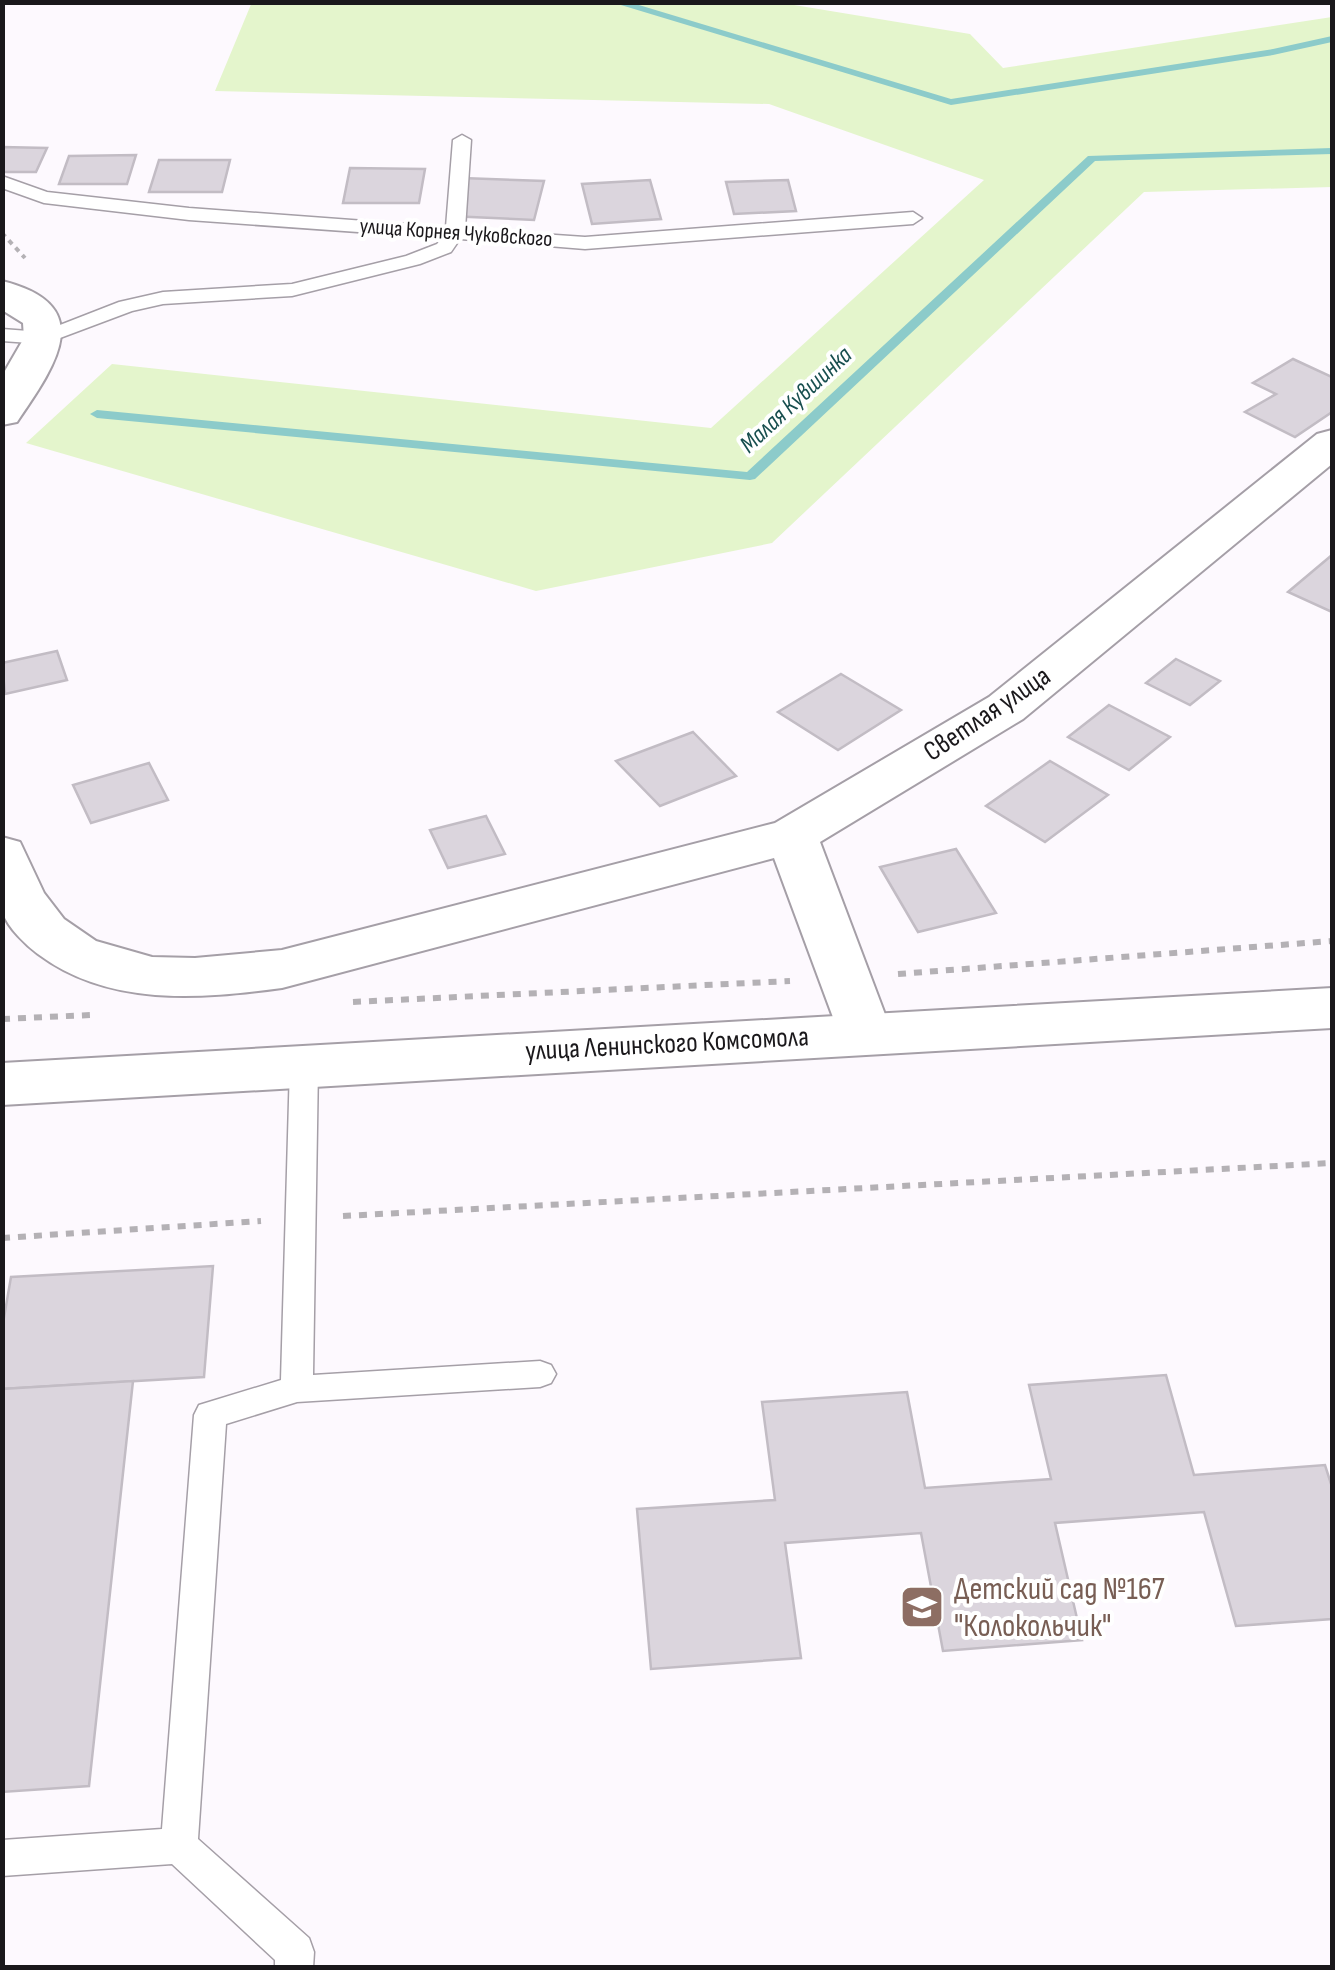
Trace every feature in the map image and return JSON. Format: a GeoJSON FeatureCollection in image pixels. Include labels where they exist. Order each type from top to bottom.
{"type":"FeatureCollection","features":[{"type":"Feature","properties":{"kind":"street"},"geometry":{"type":"LineString","coordinates":[[2,293],[42,318],[44,338],[2,413]]}},
{"type":"Feature","properties":{"kind":"street","name":"Светлая улица"},"geometry":{"type":"LineString","coordinates":[[2,854],[12,890],[40,930],[79,956],[126,972],[174,979],[220,978],[282,969],[792,836],[1006,708],[1332,443]]}},
{"type":"Feature","properties":{"kind":"street"},"geometry":{"type":"LineString","coordinates":[[792,836],[864,1033]]}},
{"type":"Feature","properties":{"kind":"street","name":"улица Ленинского Комсомола"},"geometry":{"type":"LineString","coordinates":[[2,1084],[1332,1008]]}},
{"type":"Feature","properties":{"kind":"lane"},"geometry":{"type":"LineString","coordinates":[[2,335],[44,338],[145,302],[292,290],[413,260],[444,248],[455,233],[462,140]]}},
{"type":"Feature","properties":{"kind":"lane","name":"улица Корнея Чуковского"},"geometry":{"type":"LineString","coordinates":[[2,181],[44,197],[188,214],[585,243],[913,218]]}},
{"type":"Feature","properties":{"kind":"lane"},"geometry":{"type":"LineString","coordinates":[[298,1390],[304,1066]]}},
{"type":"Feature","properties":{"kind":"lane"},"geometry":{"type":"LineString","coordinates":[[180,1846],[210,1414],[298,1390],[540,1374]]}},
{"type":"Feature","properties":{"kind":"lane"},"geometry":{"type":"LineString","coordinates":[[2,1858],[180,1846],[294,1952],[294,1968]]}},
{"type":"Feature","properties":{"kind":"path"},"geometry":{"type":"LineString","coordinates":[[336,1003],[845,978],[1332,941]]}},
{"type":"Feature","properties":{"kind":"path"},"geometry":{"type":"LineString","coordinates":[[2,1019],[100,1014]]}},
{"type":"Feature","properties":{"kind":"path"},"geometry":{"type":"LineString","coordinates":[[2,1238],[1332,1163]]}},
{"type":"Feature","properties":{"kind":"green space"},"geometry":{"type":"Polygon","coordinates":[[[252,2],[782,3],[970,34],[1003,68],[1332,17],[1332,187],[1144,192],[772,543],[536,591],[26,443],[112,364],[711,428],[984,180],[769,104],[215,91],[252,2]]]}},
{"type":"Feature","properties":{"kind":"building"},"geometry":{"type":"Polygon","coordinates":[[[2,147],[47,148],[36,172],[2,172],[2,147]]]}},
{"type":"Feature","properties":{"kind":"building"},"geometry":{"type":"Polygon","coordinates":[[[136,155],[127,184],[59,184],[69,156],[136,155]]]}},
{"type":"Feature","properties":{"kind":"building"},"geometry":{"type":"Polygon","coordinates":[[[159,160],[230,160],[222,192],[149,192],[159,160]]]}},
{"type":"Feature","properties":{"kind":"building"},"geometry":{"type":"Polygon","coordinates":[[[350,168],[425,169],[419,203],[343,203],[350,168]]]}},
{"type":"Feature","properties":{"kind":"building"},"geometry":{"type":"Polygon","coordinates":[[[462,178],[544,181],[534,220],[449,216],[462,178]]]}},
{"type":"Feature","properties":{"kind":"building"},"geometry":{"type":"Polygon","coordinates":[[[650,180],[661,219],[592,224],[582,184],[650,180]]]}},
{"type":"Feature","properties":{"kind":"building"},"geometry":{"type":"Polygon","coordinates":[[[788,180],[796,211],[734,214],[726,182],[788,180]]]}},
{"type":"Feature","properties":{"kind":"building"},"geometry":{"type":"Polygon","coordinates":[[[1293,359],[1332,377],[1332,412],[1295,437],[1245,412],[1276,394],[1253,383],[1293,359]]]}},
{"type":"Feature","properties":{"kind":"building"},"geometry":{"type":"Polygon","coordinates":[[[1332,555],[1332,612],[1288,592],[1332,555]]]}},
{"type":"Feature","properties":{"kind":"building"},"geometry":{"type":"Polygon","coordinates":[[[57,651],[67,680],[5,694],[2,663],[57,651]]]}},
{"type":"Feature","properties":{"kind":"building"},"geometry":{"type":"Polygon","coordinates":[[[1176,659],[1220,681],[1190,705],[1146,683],[1176,659]]]}},
{"type":"Feature","properties":{"kind":"building"},"geometry":{"type":"Polygon","coordinates":[[[841,674],[901,710],[838,750],[778,712],[841,674]]]}},
{"type":"Feature","properties":{"kind":"building"},"geometry":{"type":"Polygon","coordinates":[[[1109,705],[1170,737],[1129,770],[1068,737],[1109,705]]]}},
{"type":"Feature","properties":{"kind":"building"},"geometry":{"type":"Polygon","coordinates":[[[693,732],[736,776],[660,806],[616,761],[693,732]]]}},
{"type":"Feature","properties":{"kind":"building"},"geometry":{"type":"Polygon","coordinates":[[[1050,761],[1108,795],[1045,842],[986,806],[1050,761]]]}},
{"type":"Feature","properties":{"kind":"building"},"geometry":{"type":"Polygon","coordinates":[[[149,763],[168,800],[91,823],[73,785],[149,763]]]}},
{"type":"Feature","properties":{"kind":"building"},"geometry":{"type":"Polygon","coordinates":[[[486,816],[505,854],[448,868],[430,830],[486,816]]]}},
{"type":"Feature","properties":{"kind":"building"},"geometry":{"type":"Polygon","coordinates":[[[956,849],[996,913],[918,932],[880,867],[956,849]]]}},
{"type":"Feature","properties":{"kind":"building"},"geometry":{"type":"Polygon","coordinates":[[[213,1266],[204,1377],[2,1389],[2,1329],[11,1277],[213,1266]]]}},
{"type":"Feature","properties":{"kind":"building"},"geometry":{"type":"Polygon","coordinates":[[[1166,1375],[1194,1475],[1325,1465],[1332,1487],[1332,1619],[1236,1626],[1204,1512],[1055,1523],[1082,1640],[943,1651],[921,1533],[785,1543],[801,1658],[651,1669],[637,1509],[775,1500],[762,1402],[907,1392],[925,1488],[1051,1479],[1029,1385],[1166,1375]]]}},
{"type":"Feature","properties":{"kind":"building"},"geometry":{"type":"Polygon","coordinates":[[[133,1381],[89,1786],[2,1792],[2,1389],[133,1381]]]}},
{"type":"Feature","properties":{"kind":"waterway"},"geometry":{"type":"LineString","coordinates":[[616,2],[951,102],[1273,52],[1332,39]]}},
{"type":"Feature","properties":{"kind":"waterway","name":"Малая Кувшинка"},"geometry":{"type":"LineString","coordinates":[[97,414],[750,476],[1092,158],[1332,151]]}},
{"type":"Feature","properties":{"kind":"place","name":"Детский сад №167 \"Колокольчик\""},"geometry":{"type":"Point","coordinates":[922,1607]}}]}
